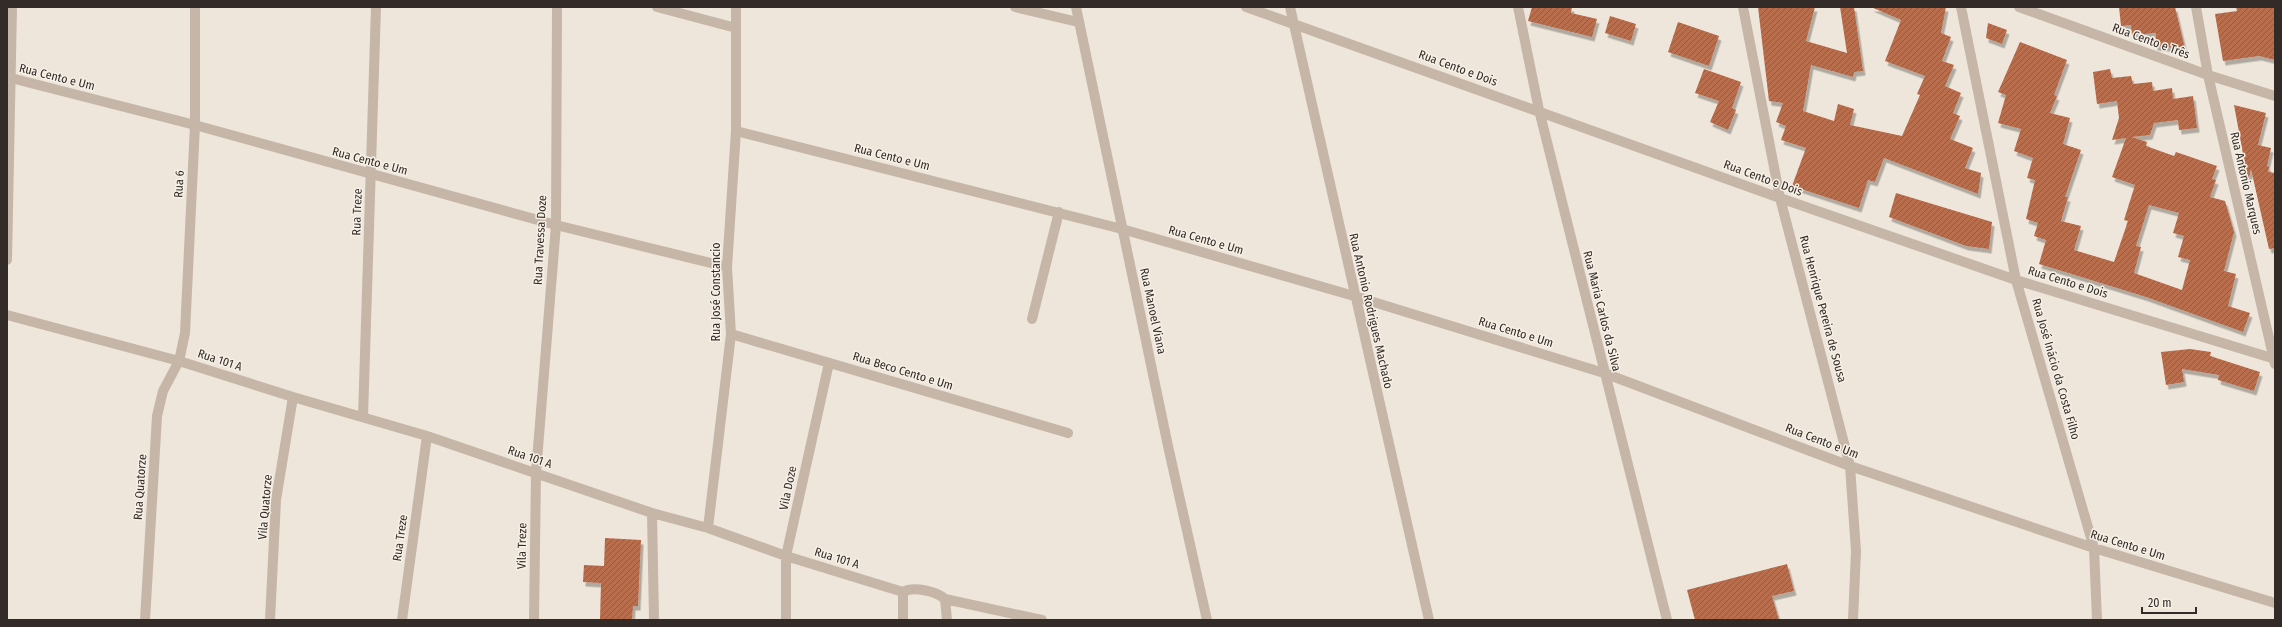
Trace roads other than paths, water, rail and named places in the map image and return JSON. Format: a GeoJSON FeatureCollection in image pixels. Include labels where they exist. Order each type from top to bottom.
{"type":"FeatureCollection","features":[{"type":"Feature","properties":{"kind":"street"},"geometry":{"type":"LineString","coordinates":[[7,260],[9,78],[12,7]]}},
{"type":"Feature","properties":{"kind":"street","name":"Rua 6"},"geometry":{"type":"LineString","coordinates":[[180,361],[185,333],[195,125],[195,7]]}},
{"type":"Feature","properties":{"kind":"street","name":"Rua Treze"},"geometry":{"type":"LineString","coordinates":[[363,417],[376,7]]}},
{"type":"Feature","properties":{"kind":"street","name":"Rua Travessa Doze"},"geometry":{"type":"LineString","coordinates":[[536,473],[556,224],[557,7]]}},
{"type":"Feature","properties":{"kind":"street"},"geometry":{"type":"LineString","coordinates":[[657,7],[736,28]]}},
{"type":"Feature","properties":{"kind":"street","name":"Rua José Constancio"},"geometry":{"type":"LineString","coordinates":[[708,528],[731,334],[727,267],[736,131],[736,7]]}},
{"type":"Feature","properties":{"kind":"street"},"geometry":{"type":"LineString","coordinates":[[1015,7],[1078,22]]}},
{"type":"Feature","properties":{"kind":"street","name":"Rua Manoel Viana"},"geometry":{"type":"LineString","coordinates":[[1076,7],[1122,229],[1207,620]]}},
{"type":"Feature","properties":{"kind":"street","name":"Rua Cento e Dois"},"geometry":{"type":"LineString","coordinates":[[1246,7],[1539,110],[1780,198],[2016,280],[2275,361]]}},
{"type":"Feature","properties":{"kind":"street","name":"Rua Antonio Rodrigues Machado"},"geometry":{"type":"LineString","coordinates":[[1290,7],[1354,296],[1429,620]]}},
{"type":"Feature","properties":{"kind":"street","name":"Rua Maria Carlos da Silva"},"geometry":{"type":"LineString","coordinates":[[1518,7],[1539,110],[1604,373],[1668,620]]}},
{"type":"Feature","properties":{"kind":"street","name":"Rua Henrique Pereira de Sousa"},"geometry":{"type":"LineString","coordinates":[[1743,7],[1780,198],[1850,466],[1856,551],[1854,620]]}},
{"type":"Feature","properties":{"kind":"street","name":"Rua José Inácio da Costa Filho"},"geometry":{"type":"LineString","coordinates":[[1961,7],[2016,280],[2094,548],[2097,620]]}},
{"type":"Feature","properties":{"kind":"street","name":"Rua Cento e Três"},"geometry":{"type":"LineString","coordinates":[[2019,7],[2208,75],[2275,96]]}},
{"type":"Feature","properties":{"kind":"street","name":"Rua Antonio Marques"},"geometry":{"type":"LineString","coordinates":[[2196,7],[2208,75],[2275,361]]}},
{"type":"Feature","properties":{"kind":"street","name":"Rua Cento e Um"},"geometry":{"type":"LineString","coordinates":[[9,78],[195,125],[371,175],[556,224],[727,267]]}},
{"type":"Feature","properties":{"kind":"street","name":"Rua Cento e Um"},"geometry":{"type":"LineString","coordinates":[[736,131],[1059,212],[1354,296],[1604,373],[1850,466],[2094,548],[2275,603]]}},
{"type":"Feature","properties":{"kind":"street"},"geometry":{"type":"LineString","coordinates":[[1032,319],[1059,212]]}},
{"type":"Feature","properties":{"kind":"street","name":"Rua 101 A"},"geometry":{"type":"LineString","coordinates":[[7,315],[180,361],[293,397],[427,436],[652,513],[708,528],[786,556],[902,592],[911,589],[932,592],[945,599],[1042,620]]}},
{"type":"Feature","properties":{"kind":"street","name":"Rua Beco Cento e Um"},"geometry":{"type":"LineString","coordinates":[[731,334],[1068,433]]}},
{"type":"Feature","properties":{"kind":"street","name":"Rua Quatorze"},"geometry":{"type":"LineString","coordinates":[[145,620],[157,416],[163,391],[180,361]]}},
{"type":"Feature","properties":{"kind":"street","name":"Vila Doze"},"geometry":{"type":"LineString","coordinates":[[786,620],[786,556],[829,362]]}},
{"type":"Feature","properties":{"kind":"street","name":"Vila Quatorze"},"geometry":{"type":"LineString","coordinates":[[270,620],[276,500],[293,397]]}},
{"type":"Feature","properties":{"kind":"street","name":"Rua Treze"},"geometry":{"type":"LineString","coordinates":[[402,620],[427,436]]}},
{"type":"Feature","properties":{"kind":"street","name":"Vila Treze"},"geometry":{"type":"LineString","coordinates":[[534,620],[536,473]]}},
{"type":"Feature","properties":{"kind":"street"},"geometry":{"type":"LineString","coordinates":[[652,513],[654,620]]}},
{"type":"Feature","properties":{"kind":"street"},"geometry":{"type":"LineString","coordinates":[[902,592],[903,620]]}},
{"type":"Feature","properties":{"kind":"street"},"geometry":{"type":"LineString","coordinates":[[945,599],[947,620]]}}]}
